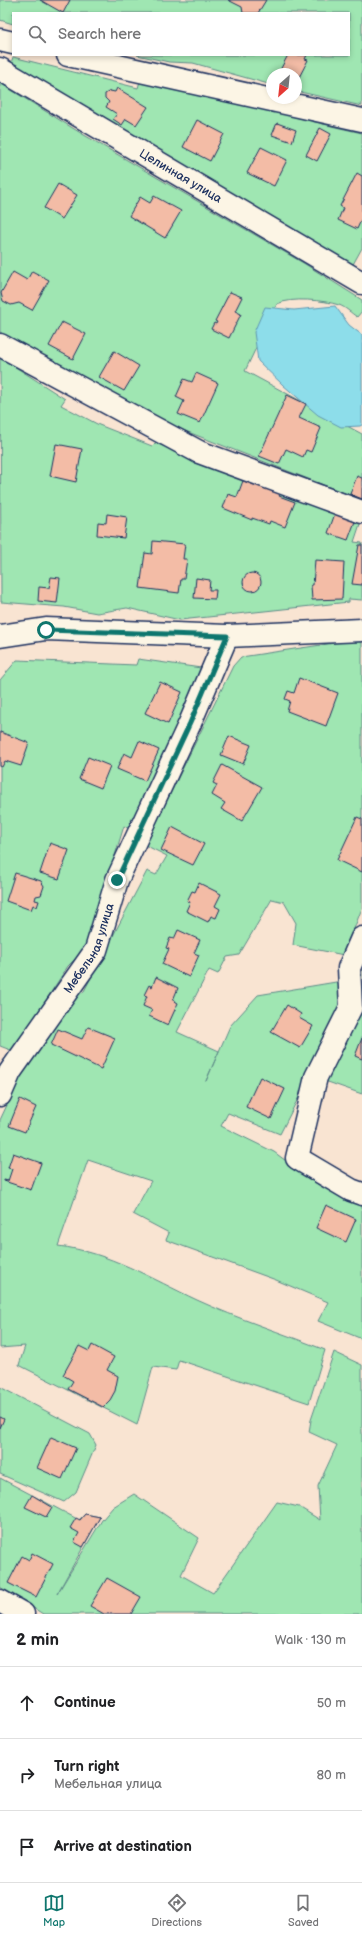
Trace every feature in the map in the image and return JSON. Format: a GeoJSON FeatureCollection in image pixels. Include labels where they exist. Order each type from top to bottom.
{"type":"FeatureCollection","features":[{"type":"Feature","properties":{"kind":"street"},"geometry":{"type":"LineString","coordinates":[[0,40],[12,43]]}},
{"type":"Feature","properties":{"kind":"street"},"geometry":{"type":"LineString","coordinates":[[73,56],[362,120]]}},
{"type":"Feature","properties":{"kind":"street","name":"Целинная улица"},"geometry":{"type":"LineString","coordinates":[[0,69],[362,283]]}},
{"type":"Feature","properties":{"kind":"street"},"geometry":{"type":"LineString","coordinates":[[0,345],[198,452],[362,512]]}},
{"type":"Feature","properties":{"kind":"street"},"geometry":{"type":"LineString","coordinates":[[0,636],[46,630],[227,636],[362,630]]}},
{"type":"Feature","properties":{"kind":"street","name":"Мебельная улица"},"geometry":{"type":"LineString","coordinates":[[0,1095],[10,1072],[96,950],[117,880],[190,723],[227,636]]}},
{"type":"Feature","properties":{"kind":"street"},"geometry":{"type":"LineString","coordinates":[[362,938],[349,968],[351,1007],[316,1077],[296,1158],[351,1190],[362,1194]]}},
{"type":"Feature","properties":{"kind":"street"},"geometry":{"type":"LineString","coordinates":[[0,1601],[24,1614]]}},
{"type":"Feature","properties":{"kind":"green space"},"geometry":{"type":"Polygon","coordinates":[[[0,0],[362,0],[362,106],[302,92],[302,68],[266,68],[266,83],[193,63],[169,62],[142,56],[350,56],[350,12],[12,12],[12,24],[0,20],[0,0]]]}},
{"type":"Feature","properties":{"kind":"green space"},"geometry":{"type":"Polygon","coordinates":[[[13,57],[138,88],[141,78],[362,133],[362,248],[351,268],[11,63],[13,57]]]}},
{"type":"Feature","properties":{"kind":"green space"},"geometry":{"type":"Polygon","coordinates":[[[0,83],[79,132],[305,264],[362,300],[362,311],[357,317],[341,306],[333,303],[308,300],[290,300],[277,304],[245,371],[362,434],[362,500],[142,414],[0,332],[0,83]]]}},
{"type":"Feature","properties":{"kind":"green space"},"geometry":{"type":"Polygon","coordinates":[[[0,357],[65,399],[61,405],[99,425],[152,446],[155,443],[362,518],[354,542],[362,543],[362,600],[349,599],[349,602],[180,620],[127,608],[97,613],[64,607],[1,602],[0,357]]]}},
{"type":"Feature","properties":{"kind":"green space"},"geometry":{"type":"Polygon","coordinates":[[[348,641],[362,642],[362,908],[344,955],[293,945],[296,923],[284,902],[272,899],[239,955],[227,957],[218,974],[209,970],[177,1032],[219,1051],[206,1081],[230,1026],[258,995],[342,981],[343,1010],[280,1134],[228,1113],[221,1126],[274,1152],[320,1186],[362,1206],[362,1339],[318,1321],[328,1302],[276,1280],[166,1240],[169,1233],[133,1214],[151,1181],[88,1160],[58,1246],[77,1249],[113,1260],[213,1307],[325,1350],[309,1403],[179,1360],[176,1370],[153,1367],[137,1425],[19,1365],[25,1346],[0,1348],[0,1120],[31,1054],[72,986],[83,993],[147,871],[156,875],[167,856],[145,845],[233,666],[241,657],[348,641]]]}},
{"type":"Feature","properties":{"kind":"green space"},"geometry":{"type":"Polygon","coordinates":[[[138,659],[208,669],[132,830],[124,826],[87,947],[68,966],[13,1051],[0,1046],[0,680],[17,660],[136,665],[138,659]]]}},
{"type":"Feature","properties":{"kind":"green space"},"geometry":{"type":"Polygon","coordinates":[[[362,969],[362,1094],[325,1081],[362,969]]]}},
{"type":"Feature","properties":{"kind":"green space"},"geometry":{"type":"Polygon","coordinates":[[[334,1352],[362,1365],[362,1614],[43,1614],[0,1587],[0,1478],[79,1520],[85,1514],[100,1517],[57,1594],[102,1520],[113,1507],[134,1494],[199,1538],[181,1575],[213,1593],[277,1502],[299,1507],[320,1520],[318,1486],[337,1445],[309,1432],[311,1420],[334,1352]]]}},
{"type":"Feature","properties":{"kind":"green space"},"geometry":{"type":"Polygon","coordinates":[[[0,1387],[90,1434],[96,1445],[76,1492],[64,1502],[0,1474],[0,1387]]]}},
{"type":"Feature","properties":{"kind":"water"},"geometry":{"type":"Polygon","coordinates":[[[335,306],[349,325],[362,335],[362,425],[360,426],[341,427],[318,415],[258,361],[254,332],[265,307],[294,310],[335,306]]]}},
{"type":"Feature","properties":{"kind":"building"},"geometry":{"type":"Polygon","coordinates":[[[40,0],[70,0],[64,12],[40,0]]]}},
{"type":"Feature","properties":{"kind":"building"},"geometry":{"type":"Polygon","coordinates":[[[228,0],[266,0],[259,12],[243,12],[242,7],[228,0]]]}},
{"type":"Feature","properties":{"kind":"building"},"geometry":{"type":"Polygon","coordinates":[[[287,56],[306,56],[305,59],[308,60],[302,72],[302,68],[281,68],[287,56]]]}},
{"type":"Feature","properties":{"kind":"building"},"geometry":{"type":"Polygon","coordinates":[[[117,88],[148,107],[136,125],[126,119],[122,125],[113,119],[117,114],[106,107],[109,102],[105,98],[105,94],[110,91],[115,92],[117,88]]]}},
{"type":"Feature","properties":{"kind":"building"},"geometry":{"type":"Polygon","coordinates":[[[197,120],[224,134],[210,161],[183,147],[197,120]]]}},
{"type":"Feature","properties":{"kind":"building"},"geometry":{"type":"Polygon","coordinates":[[[277,123],[296,130],[292,142],[272,135],[277,123]]]}},
{"type":"Feature","properties":{"kind":"building"},"geometry":{"type":"Polygon","coordinates":[[[320,128],[331,134],[317,161],[306,155],[320,128]]]}},
{"type":"Feature","properties":{"kind":"building"},"geometry":{"type":"Polygon","coordinates":[[[261,147],[287,160],[274,186],[247,173],[261,147]]]}},
{"type":"Feature","properties":{"kind":"building"},"geometry":{"type":"Polygon","coordinates":[[[357,173],[362,176],[362,218],[357,229],[338,220],[343,208],[340,206],[357,173]]]}},
{"type":"Feature","properties":{"kind":"building"},"geometry":{"type":"Polygon","coordinates":[[[58,184],[77,195],[62,219],[44,208],[58,184]]]}},
{"type":"Feature","properties":{"kind":"building"},"geometry":{"type":"Polygon","coordinates":[[[154,196],[181,211],[165,238],[129,216],[140,197],[150,203],[154,196]]]}},
{"type":"Feature","properties":{"kind":"building"},"geometry":{"type":"Polygon","coordinates":[[[32,271],[49,280],[32,310],[19,303],[11,305],[3,301],[1,293],[13,272],[27,280],[32,271]]]}},
{"type":"Feature","properties":{"kind":"building"},"geometry":{"type":"Polygon","coordinates":[[[230,292],[242,297],[235,311],[241,314],[229,338],[211,329],[214,323],[216,324],[217,322],[215,321],[230,292]]]}},
{"type":"Feature","properties":{"kind":"building"},"geometry":{"type":"Polygon","coordinates":[[[62,322],[86,334],[73,359],[49,346],[62,322]]]}},
{"type":"Feature","properties":{"kind":"building"},"geometry":{"type":"Polygon","coordinates":[[[114,351],[139,366],[124,391],[99,377],[114,351]]]}},
{"type":"Feature","properties":{"kind":"building"},"geometry":{"type":"Polygon","coordinates":[[[196,373],[218,383],[200,423],[178,414],[184,401],[176,397],[184,379],[192,382],[196,373]]]}},
{"type":"Feature","properties":{"kind":"building"},"geometry":{"type":"Polygon","coordinates":[[[287,395],[306,404],[299,418],[321,428],[311,452],[306,450],[303,457],[286,449],[279,464],[259,456],[287,395]]]}},
{"type":"Feature","properties":{"kind":"building"},"geometry":{"type":"Polygon","coordinates":[[[56,444],[82,449],[76,482],[50,476],[56,444]]]}},
{"type":"Feature","properties":{"kind":"building"},"geometry":{"type":"Polygon","coordinates":[[[357,476],[362,478],[362,499],[350,494],[357,476]]]}},
{"type":"Feature","properties":{"kind":"building"},"geometry":{"type":"Polygon","coordinates":[[[244,478],[281,493],[279,496],[295,502],[285,527],[270,521],[269,524],[252,518],[252,520],[223,508],[228,494],[237,497],[244,478]]]}},
{"type":"Feature","properties":{"kind":"building"},"geometry":{"type":"Polygon","coordinates":[[[337,508],[357,516],[348,540],[328,533],[337,508]]]}},
{"type":"Feature","properties":{"kind":"building"},"geometry":{"type":"Polygon","coordinates":[[[107,514],[127,517],[124,538],[97,535],[98,522],[106,523],[107,514]]]}},
{"type":"Feature","properties":{"kind":"building"},"geometry":{"type":"Polygon","coordinates":[[[153,541],[185,544],[183,559],[187,559],[184,579],[181,579],[179,593],[140,588],[145,553],[152,554],[153,541]]]}},
{"type":"Feature","properties":{"kind":"building"},"geometry":{"type":"Polygon","coordinates":[[[359,545],[362,545],[362,585],[352,584],[359,545]]]}},
{"type":"Feature","properties":{"kind":"building"},"geometry":{"type":"Polygon","coordinates":[[[315,560],[344,562],[342,599],[312,600],[311,585],[313,585],[315,560]]]}},
{"type":"Feature","properties":{"kind":"building"},"geometry":{"type":"Polygon","coordinates":[[[248,573],[256,573],[261,578],[259,589],[256,591],[248,591],[243,586],[243,578],[248,573]]]}},
{"type":"Feature","properties":{"kind":"building"},"geometry":{"type":"Polygon","coordinates":[[[51,577],[60,578],[57,603],[38,601],[39,587],[49,588],[51,577]]]}},
{"type":"Feature","properties":{"kind":"building"},"geometry":{"type":"Polygon","coordinates":[[[196,578],[210,580],[209,590],[216,590],[215,599],[194,598],[196,578]]]}},
{"type":"Feature","properties":{"kind":"building"},"geometry":{"type":"Polygon","coordinates":[[[299,678],[338,693],[326,726],[287,711],[290,701],[285,699],[288,691],[294,693],[299,678]]]}},
{"type":"Feature","properties":{"kind":"building"},"geometry":{"type":"Polygon","coordinates":[[[160,682],[182,692],[168,724],[145,713],[160,682]]]}},
{"type":"Feature","properties":{"kind":"building"},"geometry":{"type":"Polygon","coordinates":[[[0,732],[29,743],[21,766],[5,761],[2,767],[0,766],[0,732]]]}},
{"type":"Feature","properties":{"kind":"building"},"geometry":{"type":"Polygon","coordinates":[[[229,736],[251,745],[243,764],[221,755],[229,736]]]}},
{"type":"Feature","properties":{"kind":"building"},"geometry":{"type":"Polygon","coordinates":[[[139,741],[159,750],[145,781],[117,769],[124,753],[132,757],[139,741]]]}},
{"type":"Feature","properties":{"kind":"building"},"geometry":{"type":"Polygon","coordinates":[[[88,757],[110,766],[101,788],[79,779],[88,757]]]}},
{"type":"Feature","properties":{"kind":"building"},"geometry":{"type":"Polygon","coordinates":[[[222,765],[262,787],[242,821],[221,809],[225,803],[212,795],[217,785],[213,783],[222,765]]]}},
{"type":"Feature","properties":{"kind":"building"},"geometry":{"type":"Polygon","coordinates":[[[357,817],[362,819],[362,872],[337,860],[357,817]]]}},
{"type":"Feature","properties":{"kind":"building"},"geometry":{"type":"Polygon","coordinates":[[[172,827],[204,844],[193,865],[161,850],[172,827]]]}},
{"type":"Feature","properties":{"kind":"building"},"geometry":{"type":"Polygon","coordinates":[[[50,843],[69,850],[59,879],[40,873],[50,843]]]}},
{"type":"Feature","properties":{"kind":"building"},"geometry":{"type":"Polygon","coordinates":[[[15,873],[41,881],[44,886],[41,895],[36,896],[35,900],[39,901],[37,907],[33,905],[31,910],[6,901],[15,873]]]}},
{"type":"Feature","properties":{"kind":"building"},"geometry":{"type":"Polygon","coordinates":[[[199,883],[221,894],[215,906],[220,909],[216,918],[211,916],[208,922],[186,911],[190,902],[187,901],[192,891],[195,892],[199,883]]]}},
{"type":"Feature","properties":{"kind":"building"},"geometry":{"type":"Polygon","coordinates":[[[178,930],[200,940],[194,953],[199,955],[189,977],[162,964],[169,949],[166,948],[170,938],[174,939],[178,930]]]}},
{"type":"Feature","properties":{"kind":"building"},"geometry":{"type":"Polygon","coordinates":[[[156,977],[178,988],[173,1000],[178,1003],[168,1025],[149,1016],[152,1010],[143,1006],[147,996],[144,995],[149,985],[152,987],[156,977]]]}},
{"type":"Feature","properties":{"kind":"building"},"geometry":{"type":"Polygon","coordinates":[[[287,1005],[301,1014],[299,1018],[313,1026],[300,1048],[271,1032],[287,1005]]]}},
{"type":"Feature","properties":{"kind":"building"},"geometry":{"type":"Polygon","coordinates":[[[88,1027],[115,1038],[101,1069],[51,1045],[58,1029],[82,1039],[88,1027]]]}},
{"type":"Feature","properties":{"kind":"building"},"geometry":{"type":"Polygon","coordinates":[[[362,1038],[362,1059],[355,1056],[362,1038]]]}},
{"type":"Feature","properties":{"kind":"building"},"geometry":{"type":"Polygon","coordinates":[[[260,1077],[285,1089],[271,1119],[246,1107],[260,1077]]]}},
{"type":"Feature","properties":{"kind":"building"},"geometry":{"type":"Polygon","coordinates":[[[20,1099],[36,1107],[25,1132],[9,1126],[20,1099]]]}},
{"type":"Feature","properties":{"kind":"building"},"geometry":{"type":"Polygon","coordinates":[[[13,1153],[41,1163],[31,1190],[4,1181],[8,1181],[12,1169],[8,1168],[13,1153]]]}},
{"type":"Feature","properties":{"kind":"building"},"geometry":{"type":"Polygon","coordinates":[[[326,1205],[356,1219],[346,1242],[316,1228],[326,1205]]]}},
{"type":"Feature","properties":{"kind":"building"},"geometry":{"type":"Polygon","coordinates":[[[92,1345],[114,1357],[107,1370],[118,1376],[115,1391],[110,1400],[103,1407],[68,1389],[73,1381],[63,1375],[79,1346],[89,1351],[92,1345]]]}},
{"type":"Feature","properties":{"kind":"building"},"geometry":{"type":"Polygon","coordinates":[[[0,1417],[4,1419],[0,1428],[0,1417]]]}},
{"type":"Feature","properties":{"kind":"building"},"geometry":{"type":"Polygon","coordinates":[[[51,1437],[76,1448],[62,1479],[37,1468],[51,1437]]]}},
{"type":"Feature","properties":{"kind":"building"},"geometry":{"type":"Polygon","coordinates":[[[32,1495],[52,1507],[46,1517],[25,1507],[32,1495]]]}},
{"type":"Feature","properties":{"kind":"building"},"geometry":{"type":"Polygon","coordinates":[[[85,1514],[100,1517],[83,1547],[74,1542],[79,1533],[70,1528],[76,1518],[80,1520],[85,1514]]]}},
{"type":"Feature","properties":{"kind":"building"},"geometry":{"type":"Polygon","coordinates":[[[32,1553],[53,1564],[36,1597],[8,1583],[22,1556],[29,1560],[32,1553]]]}},
{"type":"Feature","properties":{"kind":"building"},"geometry":{"type":"Polygon","coordinates":[[[107,1578],[141,1597],[131,1614],[104,1614],[90,1606],[107,1578]]]}},
{"type":"Feature","properties":{"kind":"route"},"geometry":{"type":"LineString","coordinates":[[46,630],[227,636],[190,723],[117,880]]}}]}
